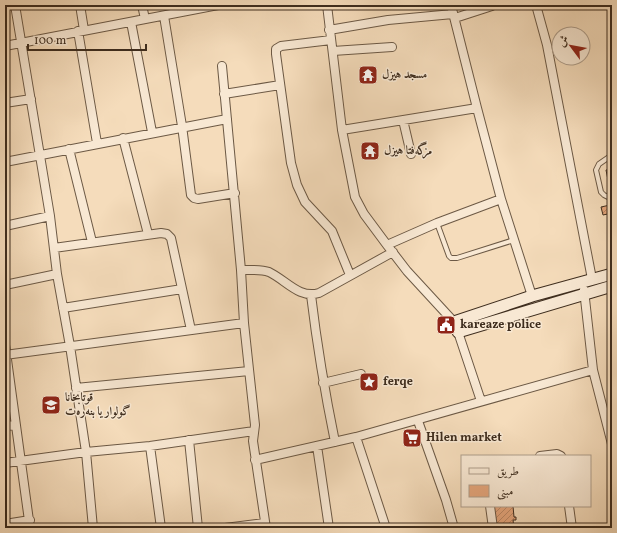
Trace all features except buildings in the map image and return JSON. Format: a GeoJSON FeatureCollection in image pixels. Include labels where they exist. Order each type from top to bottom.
{"type":"FeatureCollection","features":[{"type":"Feature","properties":{"kind":"street"},"geometry":{"type":"LineString","coordinates":[[15,5],[50,216],[57,274],[70,346],[86,452],[93,528]]}},
{"type":"Feature","properties":{"kind":"street"},"geometry":{"type":"LineString","coordinates":[[80,5],[81,30],[97,143]]}},
{"type":"Feature","properties":{"kind":"street"},"geometry":{"type":"LineString","coordinates":[[142,5],[145,19]]}},
{"type":"Feature","properties":{"kind":"street"},"geometry":{"type":"LineString","coordinates":[[5,46],[215,5]]}},
{"type":"Feature","properties":{"kind":"street"},"geometry":{"type":"LineString","coordinates":[[327,5],[342,130],[355,197],[364,214],[387,245],[456,327],[481,401]]}},
{"type":"Feature","properties":{"kind":"street"},"geometry":{"type":"LineString","coordinates":[[451,5],[501,199],[532,296]]}},
{"type":"Feature","properties":{"kind":"street"},"geometry":{"type":"LineString","coordinates":[[536,5],[547,45],[587,281],[584,294],[593,370],[612,444]]}},
{"type":"Feature","properties":{"kind":"street"},"geometry":{"type":"LineString","coordinates":[[329,30],[388,20],[454,16],[492,6]]}},
{"type":"Feature","properties":{"kind":"street"},"geometry":{"type":"LineString","coordinates":[[164,16],[192,197],[198,199],[235,193]]}},
{"type":"Feature","properties":{"kind":"street"},"geometry":{"type":"LineString","coordinates":[[132,22],[152,132]]}},
{"type":"Feature","properties":{"kind":"street"},"geometry":{"type":"LineString","coordinates":[[331,40],[278,46],[275,51],[291,163],[297,185],[305,202],[332,231],[350,275]]}},
{"type":"Feature","properties":{"kind":"street"},"geometry":{"type":"LineString","coordinates":[[333,51],[392,47]]}},
{"type":"Feature","properties":{"kind":"street"},"geometry":{"type":"LineString","coordinates":[[222,66],[235,193],[244,323],[255,425],[253,441],[266,526],[225,528]]}},
{"type":"Feature","properties":{"kind":"street"},"geometry":{"type":"LineString","coordinates":[[224,94],[280,85]]}},
{"type":"Feature","properties":{"kind":"street"},"geometry":{"type":"LineString","coordinates":[[5,103],[31,99]]}},
{"type":"Feature","properties":{"kind":"street"},"geometry":{"type":"LineString","coordinates":[[342,130],[477,108]]}},
{"type":"Feature","properties":{"kind":"street"},"geometry":{"type":"LineString","coordinates":[[5,162],[182,126],[227,119]]}},
{"type":"Feature","properties":{"kind":"street"},"geometry":{"type":"LineString","coordinates":[[403,120],[411,154]]}},
{"type":"Feature","properties":{"kind":"street"},"geometry":{"type":"LineString","coordinates":[[124,138],[148,234]]}},
{"type":"Feature","properties":{"kind":"street"},"geometry":{"type":"LineString","coordinates":[[70,149],[92,242]]}},
{"type":"Feature","properties":{"kind":"street"},"geometry":{"type":"LineString","coordinates":[[387,245],[437,223],[501,199]]}},
{"type":"Feature","properties":{"kind":"street"},"geometry":{"type":"LineString","coordinates":[[5,226],[50,216]]}},
{"type":"Feature","properties":{"kind":"street"},"geometry":{"type":"LineString","coordinates":[[54,248],[148,234],[167,234],[171,238],[191,330]]}},
{"type":"Feature","properties":{"kind":"street"},"geometry":{"type":"LineString","coordinates":[[241,270],[259,270],[268,272],[294,289],[311,295],[319,293],[393,252]]}},
{"type":"Feature","properties":{"kind":"street"},"geometry":{"type":"LineString","coordinates":[[5,285],[57,274]]}},
{"type":"Feature","properties":{"kind":"street"},"geometry":{"type":"LineString","coordinates":[[456,327],[532,296],[612,274]]}},
{"type":"Feature","properties":{"kind":"street"},"geometry":{"type":"LineString","coordinates":[[456,327],[612,286]]}},
{"type":"Feature","properties":{"kind":"street"},"geometry":{"type":"LineString","coordinates":[[63,308],[182,289]]}},
{"type":"Feature","properties":{"kind":"street"},"geometry":{"type":"LineString","coordinates":[[311,295],[323,383],[336,442]]}},
{"type":"Feature","properties":{"kind":"street"},"geometry":{"type":"LineString","coordinates":[[6,355],[244,323]]}},
{"type":"Feature","properties":{"kind":"street"},"geometry":{"type":"LineString","coordinates":[[5,345],[30,524],[5,524]]}},
{"type":"Feature","properties":{"kind":"street"},"geometry":{"type":"LineString","coordinates":[[255,460],[356,437],[593,370]]}},
{"type":"Feature","properties":{"kind":"street"},"geometry":{"type":"LineString","coordinates":[[76,388],[249,371]]}},
{"type":"Feature","properties":{"kind":"street"},"geometry":{"type":"LineString","coordinates":[[323,383],[361,374]]}},
{"type":"Feature","properties":{"kind":"street"},"geometry":{"type":"LineString","coordinates":[[418,420],[454,528]]}},
{"type":"Feature","properties":{"kind":"street"},"geometry":{"type":"LineString","coordinates":[[5,426],[16,425]]}},
{"type":"Feature","properties":{"kind":"street"},"geometry":{"type":"LineString","coordinates":[[5,463],[86,452],[150,446],[254,431]]}},
{"type":"Feature","properties":{"kind":"street"},"geometry":{"type":"LineString","coordinates":[[356,437],[386,528]]}},
{"type":"Feature","properties":{"kind":"street"},"geometry":{"type":"LineString","coordinates":[[189,440],[198,528]]}},
{"type":"Feature","properties":{"kind":"street"},"geometry":{"type":"LineString","coordinates":[[150,446],[161,528]]}},
{"type":"Feature","properties":{"kind":"street"},"geometry":{"type":"LineString","coordinates":[[317,446],[329,528]]}},
{"type":"Feature","properties":{"kind":"street"},"geometry":{"type":"LineString","coordinates":[[548,455],[559,455]]}},
{"type":"Feature","properties":{"kind":"street"},"geometry":{"type":"LineString","coordinates":[[490,507],[493,528]]}},
{"type":"Feature","properties":{"kind":"street"},"geometry":{"type":"LineString","coordinates":[[569,507],[572,528]]}},
{"type":"Feature","properties":{"kind":"lane"},"geometry":{"type":"LineString","coordinates":[[612,156],[599,164],[596,170],[601,192],[612,199]]}},
{"type":"Feature","properties":{"kind":"lane"},"geometry":{"type":"LineString","coordinates":[[437,223],[451,258],[456,258],[514,240]]}},
{"type":"Feature","properties":{"kind":"place","name":"مسجد هيزل"},"geometry":{"type":"Point","coordinates":[368,75]}},
{"type":"Feature","properties":{"kind":"place","name":"مزگەفتا هیزل"},"geometry":{"type":"Point","coordinates":[370,151]}},
{"type":"Feature","properties":{"kind":"place","name":"kareaze police"},"geometry":{"type":"Point","coordinates":[446,325]}},
{"type":"Feature","properties":{"kind":"place","name":"ferqe"},"geometry":{"type":"Point","coordinates":[369,382]}},
{"type":"Feature","properties":{"kind":"place","name":"قوتابخانا گولوار یا بنەرەت"},"geometry":{"type":"Point","coordinates":[51,405]}},
{"type":"Feature","properties":{"kind":"place","name":"Hilen market"},"geometry":{"type":"Point","coordinates":[412,438]}}]}
